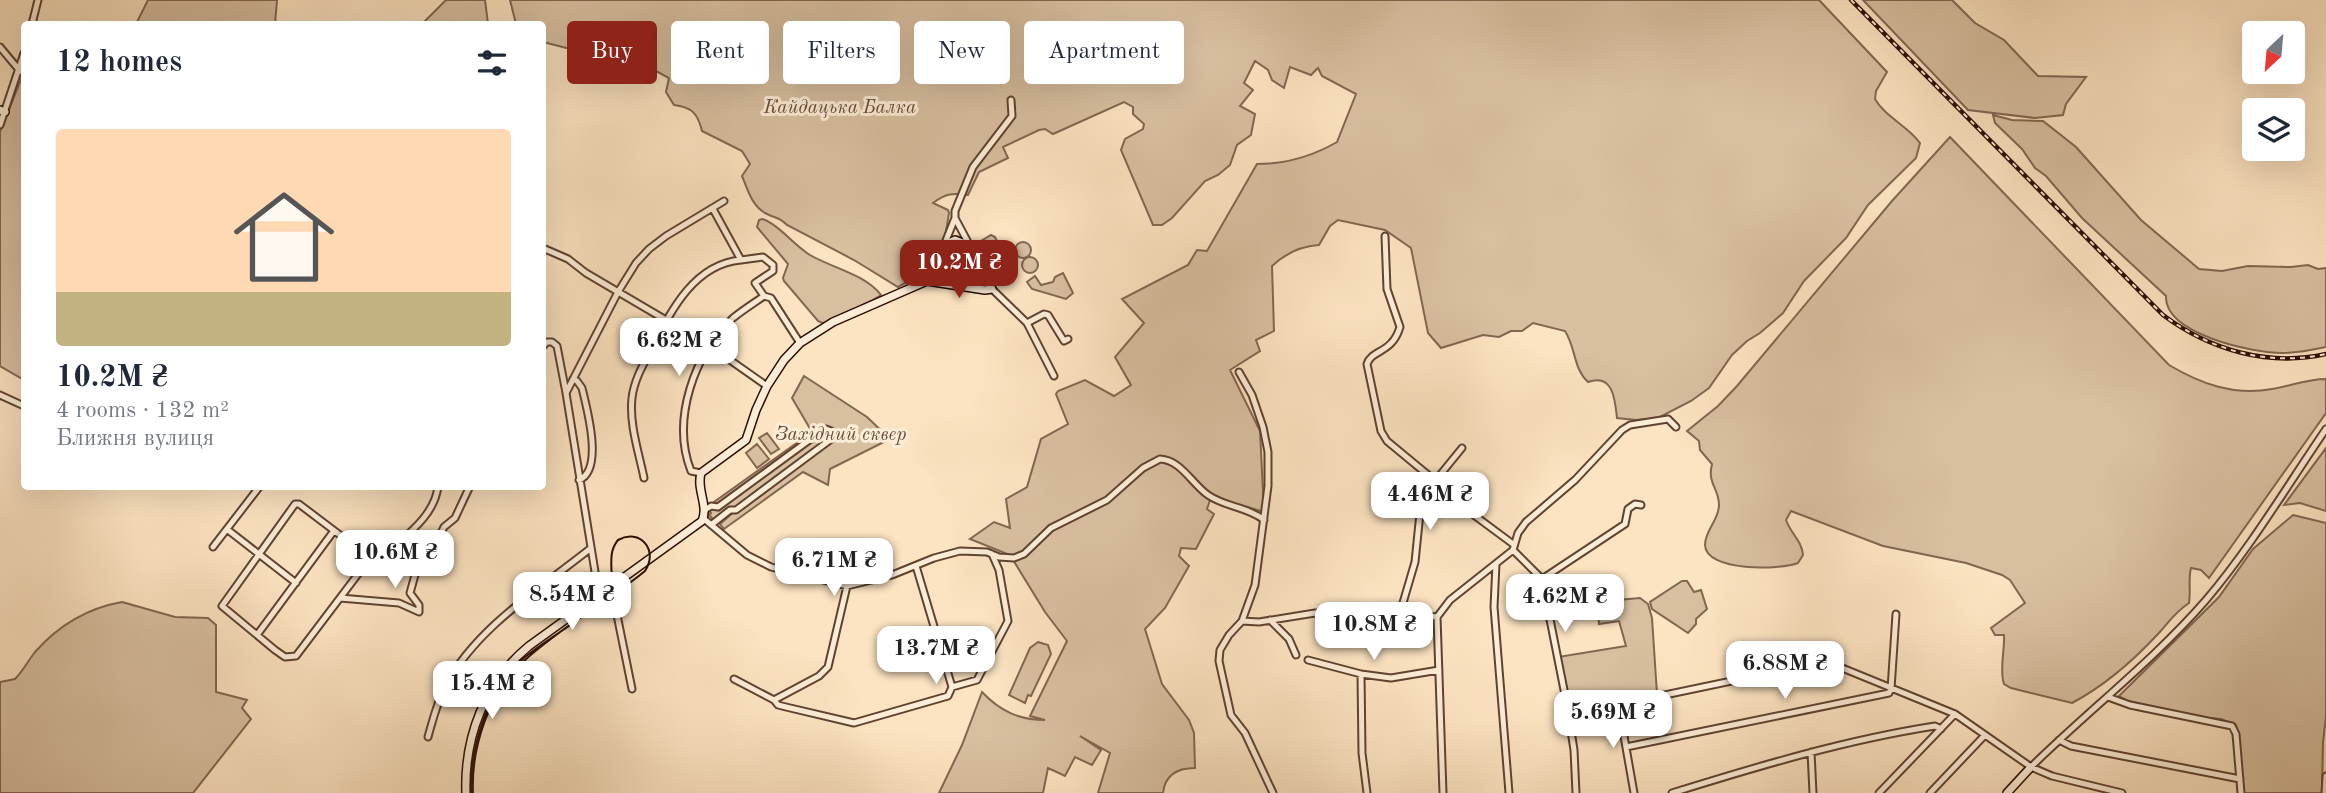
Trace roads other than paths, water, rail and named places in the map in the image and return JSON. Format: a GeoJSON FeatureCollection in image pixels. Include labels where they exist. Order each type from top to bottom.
{"type":"FeatureCollection","features":[{"type":"Feature","properties":{"kind":"street"},"geometry":{"type":"LineString","coordinates":[[33,21],[38,0]]}},
{"type":"Feature","properties":{"kind":"street"},"geometry":{"type":"LineString","coordinates":[[0,47],[20,71]]}},
{"type":"Feature","properties":{"kind":"street"},"geometry":{"type":"LineString","coordinates":[[0,125],[21,66]]}},
{"type":"Feature","properties":{"kind":"street"},"geometry":{"type":"LineString","coordinates":[[1011,100],[1012,116],[968,177],[936,269],[927,281],[833,322],[800,343],[784,360],[767,386],[755,410],[746,440],[701,473],[699,488],[704,514],[711,525],[747,555],[771,567],[847,586],[892,575],[960,551],[1014,558],[1024,554],[1051,528],[1107,500],[1143,468],[1160,459],[1174,463],[1211,497],[1255,513],[1264,520]]}},
{"type":"Feature","properties":{"kind":"street"},"geometry":{"type":"LineString","coordinates":[[566,393],[636,263],[649,249],[724,201]]}},
{"type":"Feature","properties":{"kind":"street"},"geometry":{"type":"LineString","coordinates":[[713,209],[741,260]]}},
{"type":"Feature","properties":{"kind":"street"},"geometry":{"type":"LineString","coordinates":[[955,218],[992,289],[1027,323],[1054,376]]}},
{"type":"Feature","properties":{"kind":"street"},"geometry":{"type":"LineString","coordinates":[[1385,236],[1387,289],[1400,327],[1388,349],[1369,359],[1368,377],[1381,431],[1387,441],[1513,547],[1542,579],[1567,705],[1574,750],[1576,793]]}},
{"type":"Feature","properties":{"kind":"street"},"geometry":{"type":"LineString","coordinates":[[941,252],[955,240],[970,246]]}},
{"type":"Feature","properties":{"kind":"street"},"geometry":{"type":"LineString","coordinates":[[546,249],[568,259],[586,273],[710,345],[767,386]]}},
{"type":"Feature","properties":{"kind":"street"},"geometry":{"type":"LineString","coordinates":[[644,478],[631,408],[633,394],[640,371],[666,320],[680,298],[699,277],[716,267],[763,257],[773,265],[773,271],[755,283],[764,296],[771,298],[800,343]]}},
{"type":"Feature","properties":{"kind":"street"},"geometry":{"type":"LineString","coordinates":[[927,281],[992,289]]}},
{"type":"Feature","properties":{"kind":"street"},"geometry":{"type":"LineString","coordinates":[[701,473],[691,471],[686,458],[683,433],[692,380],[710,345],[734,318],[764,296]]}},
{"type":"Feature","properties":{"kind":"street"},"geometry":{"type":"LineString","coordinates":[[1027,323],[1044,314],[1048,315],[1063,341],[1068,339]]}},
{"type":"Feature","properties":{"kind":"street"},"geometry":{"type":"LineString","coordinates":[[546,343],[552,342],[557,346],[597,584],[617,615],[632,689]]}},
{"type":"Feature","properties":{"kind":"street"},"geometry":{"type":"LineString","coordinates":[[1239,372],[1254,399],[1268,453],[1268,486],[1255,585],[1242,621],[1220,650],[1219,661],[1231,715],[1245,733],[1273,793]]}},
{"type":"Feature","properties":{"kind":"street"},"geometry":{"type":"LineString","coordinates":[[573,379],[582,388],[593,448],[589,472],[585,478],[579,480]]}},
{"type":"Feature","properties":{"kind":"street"},"geometry":{"type":"LineString","coordinates":[[0,395],[21,405]]}},
{"type":"Feature","properties":{"kind":"street"},"geometry":{"type":"LineString","coordinates":[[1443,793],[1437,617],[1451,600],[1513,547],[1526,522],[1574,480],[1622,430],[1630,425],[1668,419],[1676,427]]}},
{"type":"Feature","properties":{"kind":"street"},"geometry":{"type":"LineString","coordinates":[[2007,793],[2059,740],[2158,651],[2206,600],[2326,429]]}},
{"type":"Feature","properties":{"kind":"street"},"geometry":{"type":"LineString","coordinates":[[466,793],[465,774],[474,725],[500,676],[519,654],[603,593],[704,514],[710,506],[719,507],[822,430],[831,431],[830,440],[736,510],[730,510],[711,525]]}},
{"type":"Feature","properties":{"kind":"street"},"geometry":{"type":"LineString","coordinates":[[1400,613],[1415,562],[1417,528],[1425,500],[1451,459],[1462,448]]}},
{"type":"Feature","properties":{"kind":"street"},"geometry":{"type":"LineString","coordinates":[[1377,483],[1425,500]]}},
{"type":"Feature","properties":{"kind":"street"},"geometry":{"type":"LineString","coordinates":[[213,547],[257,490]]}},
{"type":"Feature","properties":{"kind":"street"},"geometry":{"type":"LineString","coordinates":[[385,555],[433,506],[437,490]]}},
{"type":"Feature","properties":{"kind":"street"},"geometry":{"type":"LineString","coordinates":[[340,598],[399,603],[419,612],[419,605],[410,593],[418,564],[425,556],[429,558],[444,527],[455,518],[468,490]]}},
{"type":"Feature","properties":{"kind":"street"},"geometry":{"type":"LineString","coordinates":[[369,557],[299,504],[295,504],[222,606],[285,657],[296,656],[374,553],[418,564]]}},
{"type":"Feature","properties":{"kind":"street"},"geometry":{"type":"LineString","coordinates":[[1542,579],[1625,524],[1628,509],[1635,504],[1641,505]]}},
{"type":"Feature","properties":{"kind":"street"},"geometry":{"type":"LineString","coordinates":[[228,530],[296,583]]}},
{"type":"Feature","properties":{"kind":"street"},"geometry":{"type":"LineString","coordinates":[[257,635],[333,532]]}},
{"type":"Feature","properties":{"kind":"street"},"geometry":{"type":"LineString","coordinates":[[428,737],[447,684],[487,631],[591,548]]}},
{"type":"Feature","properties":{"kind":"street"},"geometry":{"type":"LineString","coordinates":[[952,687],[977,680],[1008,623],[999,570],[992,554]]}},
{"type":"Feature","properties":{"kind":"street"},"geometry":{"type":"LineString","coordinates":[[1496,564],[1494,607],[1509,793]]}},
{"type":"Feature","properties":{"kind":"street"},"geometry":{"type":"LineString","coordinates":[[734,679],[786,708],[854,723],[948,696],[952,687],[916,566]]}},
{"type":"Feature","properties":{"kind":"street"},"geometry":{"type":"LineString","coordinates":[[774,700],[819,677],[828,667],[847,586]]}},
{"type":"Feature","properties":{"kind":"street"},"geometry":{"type":"LineString","coordinates":[[1242,621],[1259,622],[1315,613],[1371,616],[1400,613],[1437,617]]}},
{"type":"Feature","properties":{"kind":"street"},"geometry":{"type":"LineString","coordinates":[[1626,747],[1889,693],[1896,614]]}},
{"type":"Feature","properties":{"kind":"street"},"geometry":{"type":"LineString","coordinates":[[1270,620],[1289,639],[1296,655]]}},
{"type":"Feature","properties":{"kind":"street"},"geometry":{"type":"LineString","coordinates":[[1308,660],[1361,674],[1391,678],[1439,670]]}},
{"type":"Feature","properties":{"kind":"street"},"geometry":{"type":"LineString","coordinates":[[1567,705],[1618,702],[1678,693],[1813,664],[1830,663],[1955,713],[2031,767],[2052,776],[2122,793]]}},
{"type":"Feature","properties":{"kind":"street"},"geometry":{"type":"LineString","coordinates":[[1361,674],[1362,753],[1367,793]]}},
{"type":"Feature","properties":{"kind":"street"},"geometry":{"type":"LineString","coordinates":[[2108,697],[2130,705],[2229,724],[2236,734],[2241,793]]}},
{"type":"Feature","properties":{"kind":"street"},"geometry":{"type":"LineString","coordinates":[[1618,702],[1634,793]]}},
{"type":"Feature","properties":{"kind":"street"},"geometry":{"type":"LineString","coordinates":[[1879,793],[1955,713]]}},
{"type":"Feature","properties":{"kind":"street"},"geometry":{"type":"LineString","coordinates":[[1672,793],[1811,752],[1898,732],[1935,726],[1941,729]]}},
{"type":"Feature","properties":{"kind":"street"},"geometry":{"type":"LineString","coordinates":[[1930,793],[1985,735]]}},
{"type":"Feature","properties":{"kind":"street"},"geometry":{"type":"LineString","coordinates":[[2059,740],[2071,746],[2240,779]]}},
{"type":"Feature","properties":{"kind":"street"},"geometry":{"type":"LineString","coordinates":[[1811,752],[1813,793]]}},
{"type":"Feature","properties":{"kind":"street"},"geometry":{"type":"LineString","coordinates":[[2325,790],[2326,776]]}},
{"type":"Feature","properties":{"kind":"tram line"},"geometry":{"type":"LineString","coordinates":[[471,793],[471,775],[478,738],[484,719],[501,684],[525,657],[535,649],[588,612],[607,595],[611,581],[612,553],[618,540],[626,537],[640,539],[645,543],[650,556],[645,571],[538,649],[512,673],[501,688],[479,739],[473,793]]}},
{"type":"Feature","properties":{"kind":"railway"},"geometry":{"type":"LineString","coordinates":[[1851,0],[2163,315],[2200,338],[2240,352],[2283,358],[2326,354]]}},
{"type":"Feature","properties":{"kind":"park label","name":"Кайдацька Балка"},"geometry":{"type":"Point","coordinates":[840,106]}},
{"type":"Feature","properties":{"kind":"park label","name":"Західний сквер"},"geometry":{"type":"Point","coordinates":[841,433]}}]}
